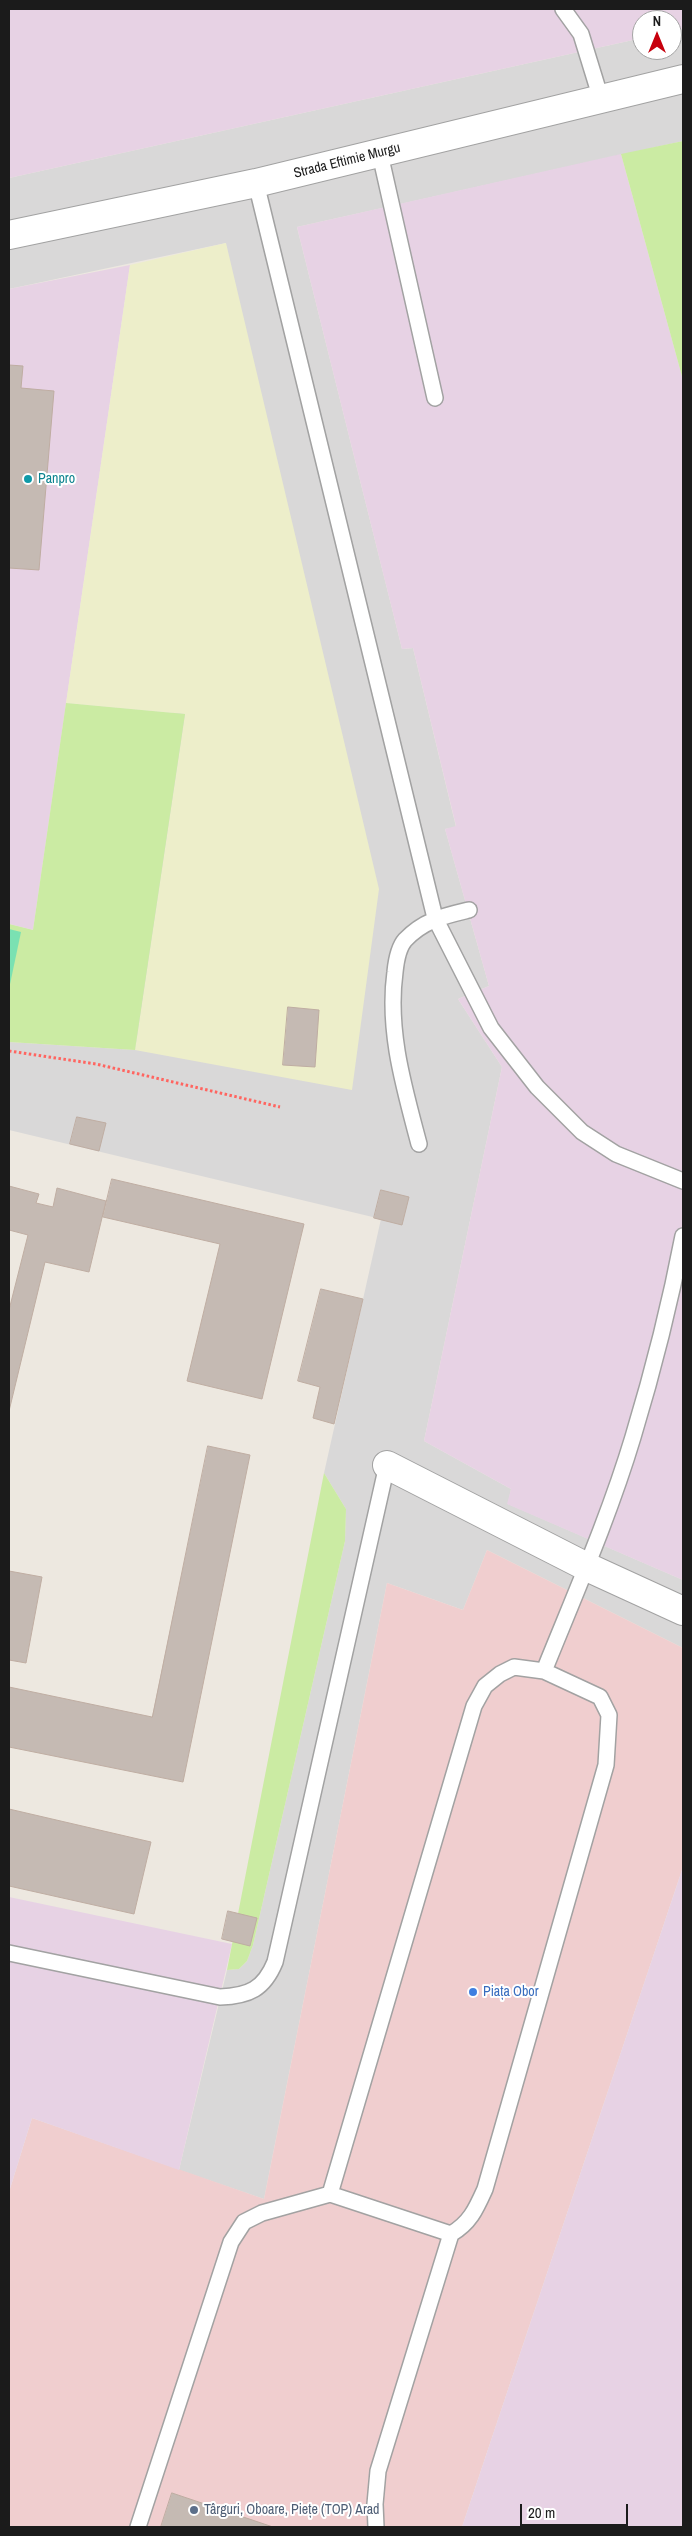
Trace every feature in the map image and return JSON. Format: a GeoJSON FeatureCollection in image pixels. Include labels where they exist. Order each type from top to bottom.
{"type":"FeatureCollection","features":[{"type":"Feature","properties":{"kind":"street","name":"Strada Eftimie Murgu"},"geometry":{"type":"LineString","coordinates":[[9,235],[256,183],[683,80]]}},
{"type":"Feature","properties":{"kind":"street"},"geometry":{"type":"LineString","coordinates":[[387,1466],[586,1567],[683,1611]]}},
{"type":"Feature","properties":{"kind":"lane"},"geometry":{"type":"LineString","coordinates":[[563,9],[581,34],[601,99]]}},
{"type":"Feature","properties":{"kind":"lane"},"geometry":{"type":"LineString","coordinates":[[380,154],[435,398]]}},
{"type":"Feature","properties":{"kind":"lane"},"geometry":{"type":"LineString","coordinates":[[256,183],[434,918],[491,1028],[537,1087],[582,1132],[616,1154],[683,1181]]}},
{"type":"Feature","properties":{"kind":"lane"},"geometry":{"type":"LineString","coordinates":[[419,1144],[394,1034],[392,992],[397,958],[403,941],[422,924],[434,918],[469,910]]}},
{"type":"Feature","properties":{"kind":"lane"},"geometry":{"type":"LineString","coordinates":[[544,1671],[586,1567],[632,1439],[668,1312],[683,1236]]}},
{"type":"Feature","properties":{"kind":"lane"},"geometry":{"type":"LineString","coordinates":[[9,1953],[220,1997],[237,1997],[249,1993],[269,1977],[275,1962],[387,1466]]}},
{"type":"Feature","properties":{"kind":"lane"},"geometry":{"type":"LineString","coordinates":[[330,2194],[474,1706],[485,1686],[500,1674],[514,1667],[544,1671],[600,1698],[609,1715],[606,1765],[485,2189],[475,2213],[464,2226],[451,2234],[378,2471],[375,2504],[376,2527]]}},
{"type":"Feature","properties":{"kind":"lane"},"geometry":{"type":"LineString","coordinates":[[138,2527],[231,2242],[244,2222],[262,2213],[330,2194],[451,2234]]}},
{"type":"Feature","properties":{"kind":"path"},"geometry":{"type":"LineString","coordinates":[[9,1051],[96,1064],[280,1107]]}},
{"type":"Feature","properties":{"kind":"shaded area"},"geometry":{"type":"Polygon","coordinates":[[[9,9],[683,9],[683,29],[682,10],[632,10],[632,40],[9,178],[9,9]]]}},
{"type":"Feature","properties":{"kind":"shaded area"},"geometry":{"type":"Polygon","coordinates":[[[682,29],[683,141],[297,227],[402,649],[413,648],[456,827],[445,829],[489,986],[458,999],[502,1067],[424,1441],[511,1489],[508,1504],[683,1580],[683,1648],[487,1550],[463,1610],[387,1583],[264,2199],[179,2170],[227,1970],[239,1969],[247,1961],[253,1945],[345,1541],[346,1509],[324,1473],[381,1219],[9,1130],[9,1042],[135,1050],[226,243],[9,289],[9,178],[632,40],[632,60],[682,60],[682,29]]]}},
{"type":"Feature","properties":{"kind":"shaded area"},"geometry":{"type":"Polygon","coordinates":[[[621,154],[683,380],[683,1580],[507,1504],[511,1489],[424,1441],[502,1067],[458,999],[489,986],[445,829],[456,826],[413,648],[402,649],[297,227],[621,154]]]}},
{"type":"Feature","properties":{"kind":"shaded area"},"geometry":{"type":"Polygon","coordinates":[[[130,265],[33,930],[9,924],[9,289],[130,265]]]}},
{"type":"Feature","properties":{"kind":"shaded area","name":"Piața Obor"},"geometry":{"type":"Polygon","coordinates":[[[487,1550],[683,1648],[683,1867],[462,2527],[9,2527],[9,2192],[32,2118],[264,2199],[387,1583],[463,1610],[487,1550]]]}},
{"type":"Feature","properties":{"kind":"shaded area"},"geometry":{"type":"Polygon","coordinates":[[[683,1867],[683,2527],[462,2527],[683,1867]]]}},
{"type":"Feature","properties":{"kind":"shaded area"},"geometry":{"type":"Polygon","coordinates":[[[9,1897],[232,1944],[179,2170],[32,2118],[9,2192],[9,1897]]]}},
{"type":"Feature","properties":{"kind":"green space"},"geometry":{"type":"Polygon","coordinates":[[[683,141],[683,380],[621,154],[683,141]]]}},
{"type":"Feature","properties":{"kind":"green space"},"geometry":{"type":"Polygon","coordinates":[[[226,243],[379,889],[352,1090],[135,1050],[185,714],[66,703],[130,265],[226,243]]]}},
{"type":"Feature","properties":{"kind":"green space"},"geometry":{"type":"Polygon","coordinates":[[[66,703],[185,714],[135,1050],[9,1042],[9,924],[33,930],[66,703]]]}},
{"type":"Feature","properties":{"kind":"green space"},"geometry":{"type":"Polygon","coordinates":[[[9,929],[21,932],[9,989],[9,929]]]}},
{"type":"Feature","properties":{"kind":"green space"},"geometry":{"type":"Polygon","coordinates":[[[324,1473],[346,1509],[345,1541],[253,1945],[247,1961],[239,1969],[227,1970],[324,1473]]]}},
{"type":"Feature","properties":{"kind":"building","name":"Panpro"},"geometry":{"type":"Polygon","coordinates":[[[9,365],[23,366],[21,388],[54,391],[39,570],[9,568],[9,365]]]}},
{"type":"Feature","properties":{"kind":"building"},"geometry":{"type":"Polygon","coordinates":[[[288,1007],[319,1010],[315,1067],[283,1065],[288,1007]]]}},
{"type":"Feature","properties":{"kind":"building"},"geometry":{"type":"Polygon","coordinates":[[[77,1117],[106,1123],[99,1151],[70,1144],[77,1117]]]}},
{"type":"Feature","properties":{"kind":"building"},"geometry":{"type":"Polygon","coordinates":[[[112,1179],[304,1224],[262,1399],[187,1381],[220,1244],[103,1217],[112,1179]]]}},
{"type":"Feature","properties":{"kind":"building"},"geometry":{"type":"Polygon","coordinates":[[[9,1186],[39,1194],[36,1203],[53,1207],[57,1188],[106,1201],[89,1272],[45,1262],[9,1411],[9,1310],[28,1235],[9,1230],[9,1186]]]}},
{"type":"Feature","properties":{"kind":"building"},"geometry":{"type":"Polygon","coordinates":[[[381,1190],[409,1197],[402,1225],[374,1218],[381,1190]]]}},
{"type":"Feature","properties":{"kind":"building"},"geometry":{"type":"Polygon","coordinates":[[[321,1289],[363,1299],[334,1424],[313,1418],[320,1387],[298,1381],[321,1289]]]}},
{"type":"Feature","properties":{"kind":"building"},"geometry":{"type":"Polygon","coordinates":[[[208,1446],[250,1455],[183,1782],[9,1747],[9,1687],[152,1717],[208,1446]]]}},
{"type":"Feature","properties":{"kind":"building"},"geometry":{"type":"Polygon","coordinates":[[[9,1571],[42,1577],[26,1663],[9,1660],[9,1571]]]}},
{"type":"Feature","properties":{"kind":"building"},"geometry":{"type":"Polygon","coordinates":[[[9,1809],[151,1842],[134,1914],[9,1886],[9,1809]]]}},
{"type":"Feature","properties":{"kind":"building"},"geometry":{"type":"Polygon","coordinates":[[[228,1911],[257,1918],[250,1946],[222,1939],[228,1911]]]}},
{"type":"Feature","properties":{"kind":"building","name":"Târguri, Oboare, Piețe (TOP) Arad"},"geometry":{"type":"Polygon","coordinates":[[[172,2493],[273,2527],[161,2527],[172,2493]]]}},
{"type":"Feature","properties":{"kind":"place","name":"Panpro"},"geometry":{"type":"Point","coordinates":[28,479]}},
{"type":"Feature","properties":{"kind":"place","name":"Piața Obor"},"geometry":{"type":"Point","coordinates":[473,1992]}},
{"type":"Feature","properties":{"kind":"place","name":"Târguri, Oboare, Piețe (TOP) Arad"},"geometry":{"type":"Point","coordinates":[194,2510]}}]}
